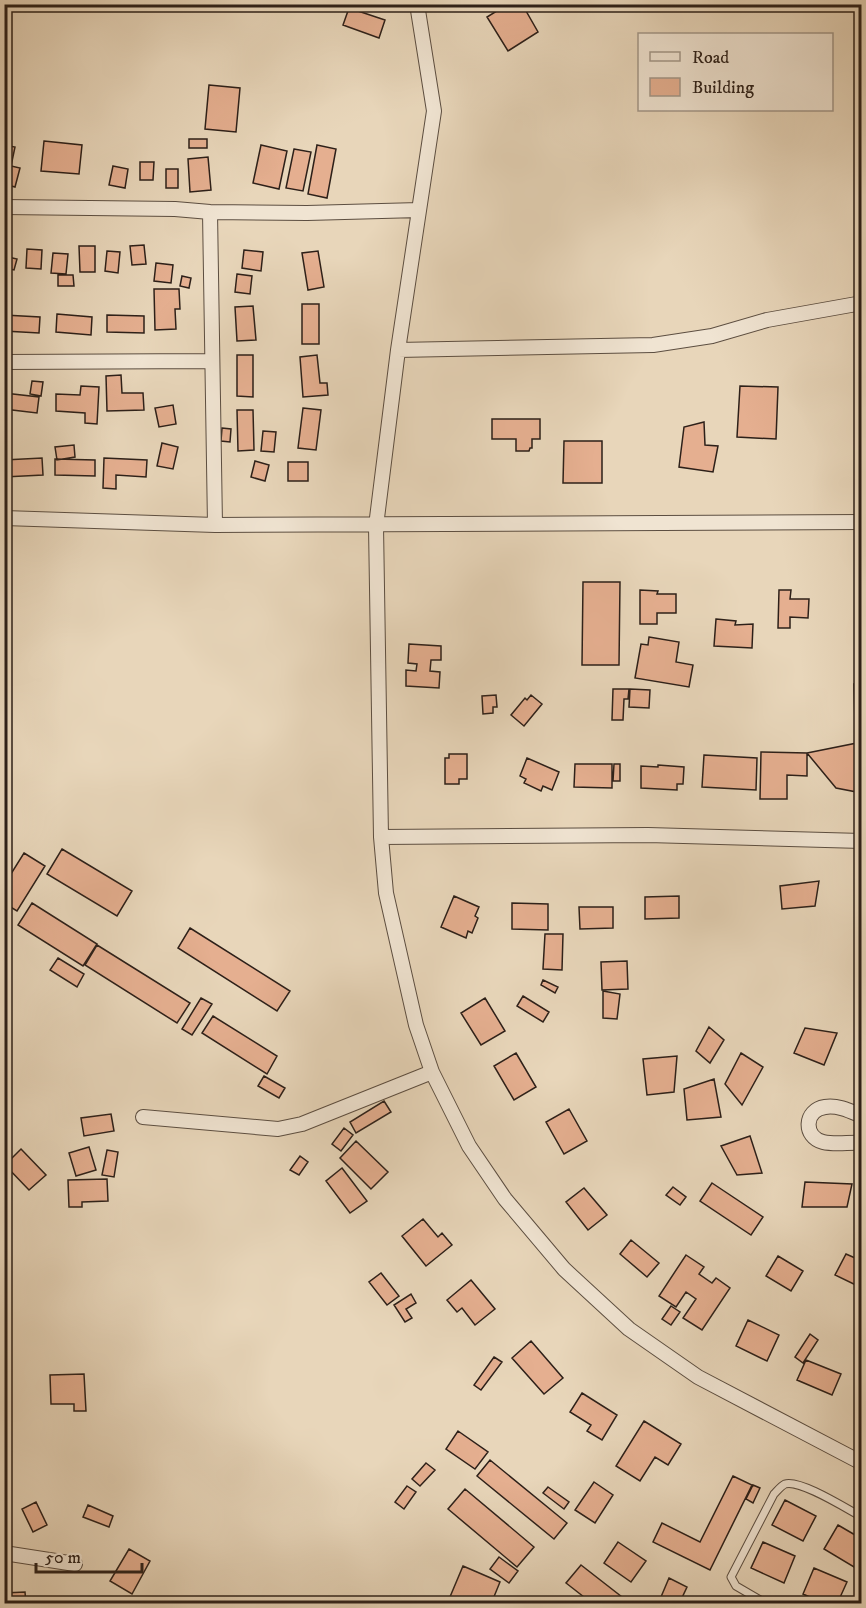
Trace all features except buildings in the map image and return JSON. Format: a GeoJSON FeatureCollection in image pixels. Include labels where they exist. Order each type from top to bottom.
{"type":"FeatureCollection","features":[{"type":"Feature","properties":{"kind":"street"},"geometry":{"type":"LineString","coordinates":[[417,4],[434,111],[398,350],[376,526],[381,837],[386,893],[416,1025],[432,1072],[469,1146],[505,1199],[564,1269],[629,1329],[698,1377],[861,1463]]}},
{"type":"Feature","properties":{"kind":"street"},"geometry":{"type":"LineString","coordinates":[[4,207],[176,208],[210,212],[307,213],[418,210]]}},
{"type":"Feature","properties":{"kind":"street"},"geometry":{"type":"LineString","coordinates":[[210,212],[215,525]]}},
{"type":"Feature","properties":{"kind":"street"},"geometry":{"type":"LineString","coordinates":[[398,350],[653,345],[712,336],[767,320],[861,303]]}},
{"type":"Feature","properties":{"kind":"street"},"geometry":{"type":"LineString","coordinates":[[4,362],[212,362]]}},
{"type":"Feature","properties":{"kind":"street"},"geometry":{"type":"LineString","coordinates":[[4,518],[215,525],[376,526],[861,522]]}},
{"type":"Feature","properties":{"kind":"street"},"geometry":{"type":"LineString","coordinates":[[381,837],[648,835],[861,841]]}},
{"type":"Feature","properties":{"kind":"street"},"geometry":{"type":"LineString","coordinates":[[143,1117],[278,1129],[302,1124],[432,1072]]}},
{"type":"Feature","properties":{"kind":"street"},"geometry":{"type":"LineString","coordinates":[[861,1116],[840,1107],[825,1107],[815,1110],[809,1117],[808,1124],[813,1136],[824,1142],[861,1143]]}},
{"type":"Feature","properties":{"kind":"street"},"geometry":{"type":"LineString","coordinates":[[4,1552],[75,1564]]}},
{"type":"Feature","properties":{"kind":"lane"},"geometry":{"type":"LineString","coordinates":[[767,1604],[743,1592],[731,1577],[774,1494],[779,1489],[785,1484],[799,1485],[861,1517]]}}]}
